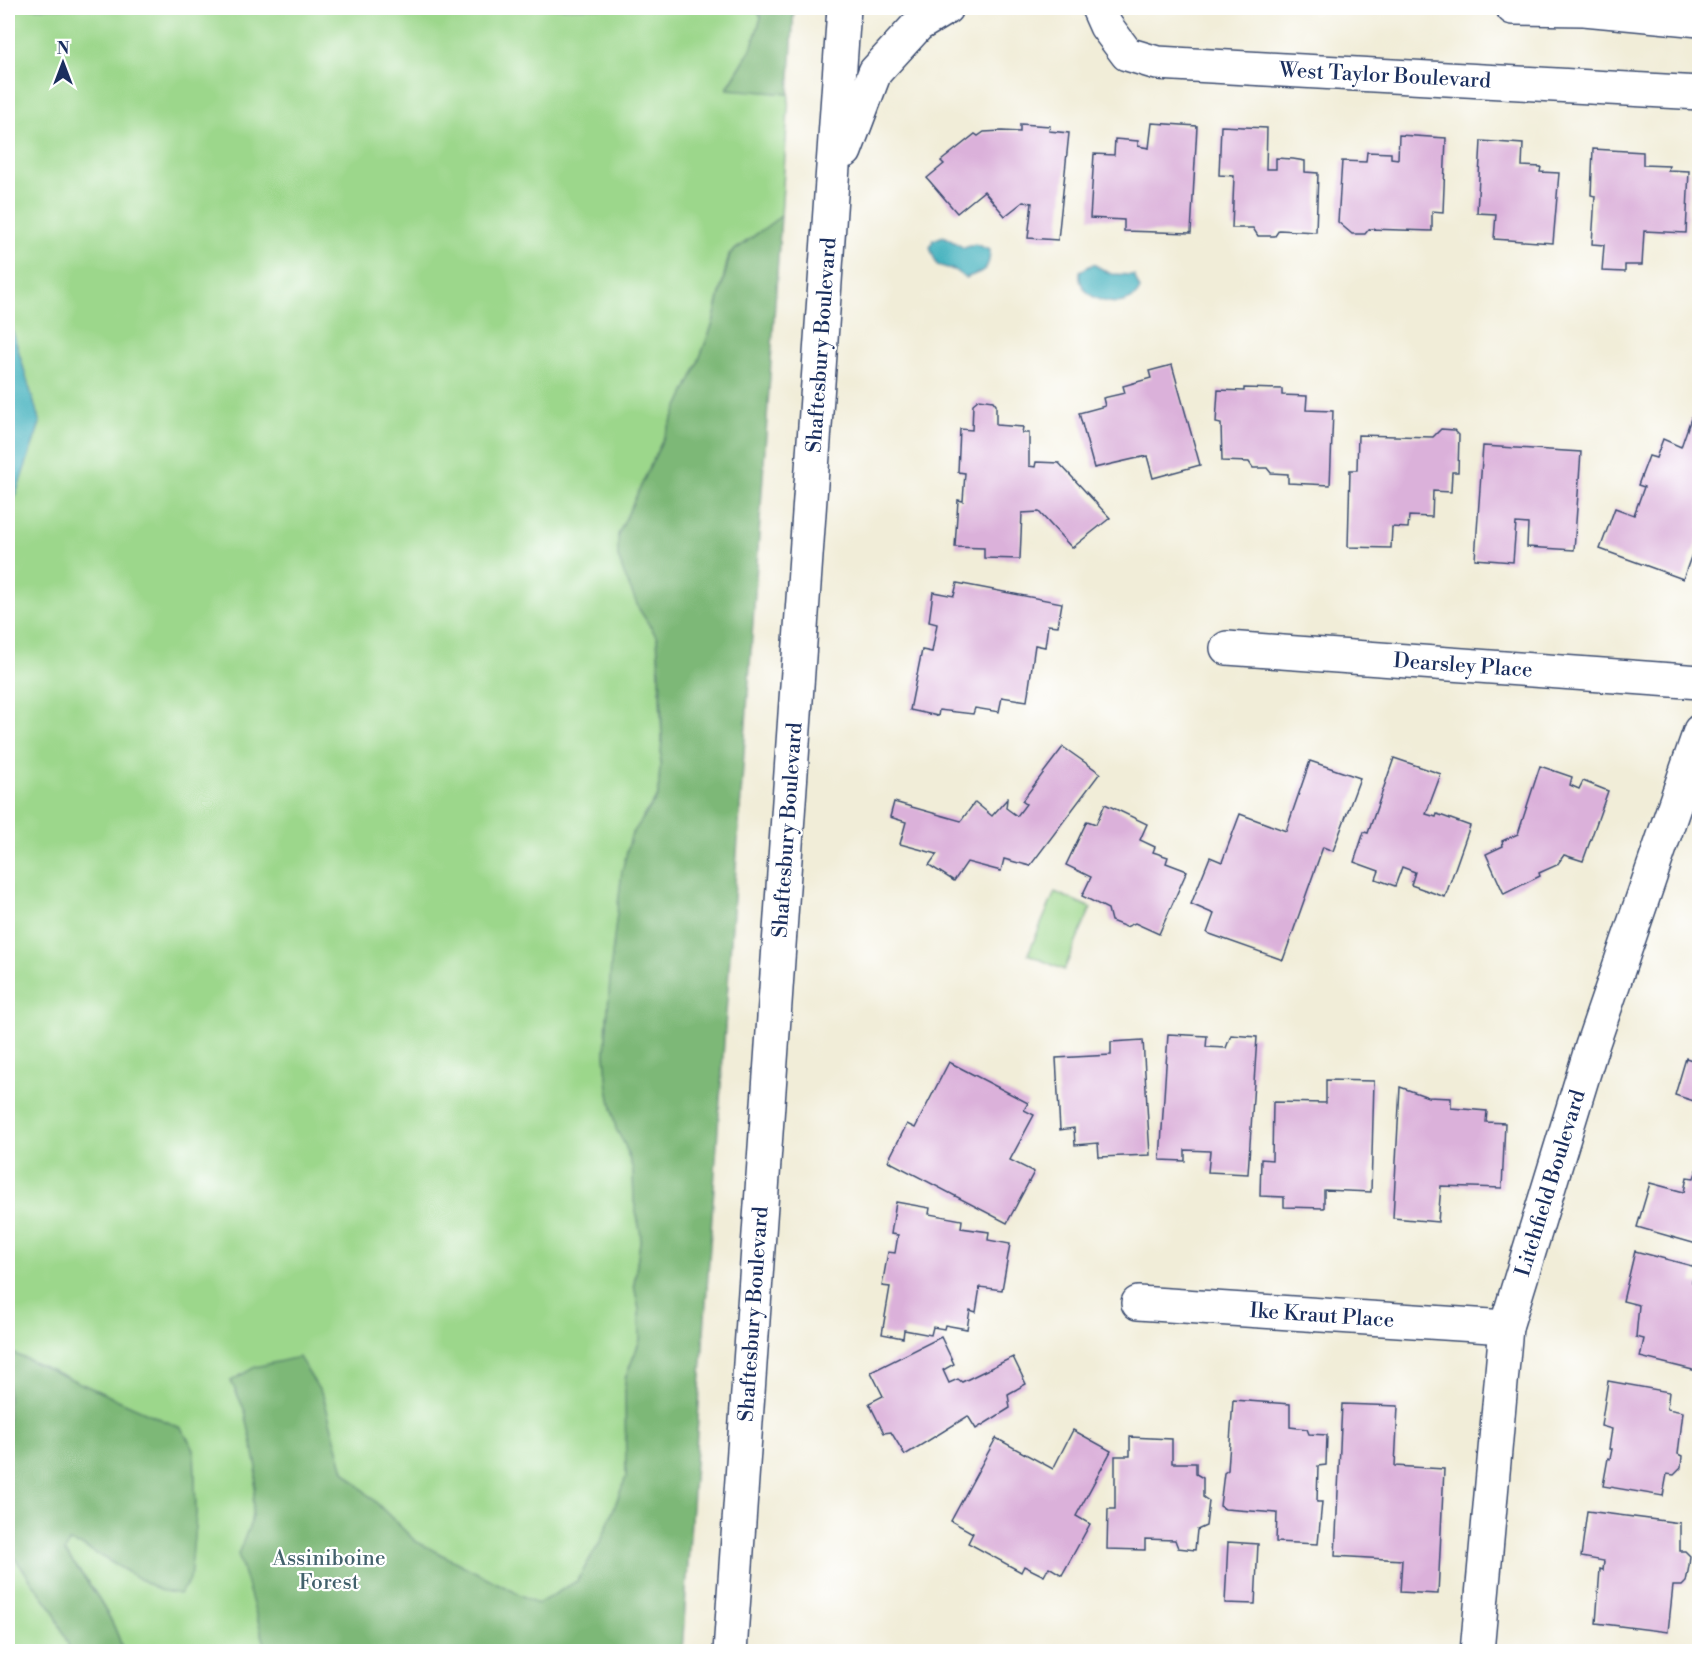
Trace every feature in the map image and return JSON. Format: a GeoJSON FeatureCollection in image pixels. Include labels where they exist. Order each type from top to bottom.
{"type":"FeatureCollection","features":[{"type":"Feature","properties":{"kind":"street","name":"Shaftesbury Boulevard"},"geometry":{"type":"LineString","coordinates":[[730,1652],[844,8]]}},
{"type":"Feature","properties":{"kind":"street"},"geometry":{"type":"LineString","coordinates":[[832,189],[875,72],[918,25],[946,8]]}},
{"type":"Feature","properties":{"kind":"street","name":"West Taylor Boulevard"},"geometry":{"type":"LineString","coordinates":[[1098,8],[1106,26],[1127,54],[1157,63],[1700,93]]}},
{"type":"Feature","properties":{"kind":"street"},"geometry":{"type":"LineString","coordinates":[[1513,8],[1584,9],[1700,20]]}},
{"type":"Feature","properties":{"kind":"street","name":"Dearsley Place"},"geometry":{"type":"LineString","coordinates":[[1227,648],[1700,682]]}},
{"type":"Feature","properties":{"kind":"street","name":"Litchfield Boulevard"},"geometry":{"type":"LineString","coordinates":[[1477,1652],[1506,1327],[1592,1046],[1700,731]]}},
{"type":"Feature","properties":{"kind":"street","name":"Ike Kraut Place"},"geometry":{"type":"LineString","coordinates":[[1138,1303],[1506,1327]]}},
{"type":"Feature","properties":{"kind":"green space"},"geometry":{"type":"Polygon","coordinates":[[[8,8],[756,8],[761,18],[751,49],[727,88],[789,94],[781,216],[729,254],[713,323],[694,373],[618,535],[639,609],[657,637],[662,739],[658,796],[643,816],[607,1016],[605,1054],[608,1088],[616,1129],[625,1145],[633,1170],[634,1201],[641,1235],[634,1285],[639,1309],[640,1340],[625,1379],[626,1477],[602,1539],[577,1581],[538,1604],[415,1541],[344,1471],[323,1396],[231,1381],[245,1411],[257,1467],[251,1522],[239,1554],[267,1651],[123,1651],[107,1611],[65,1552],[69,1542],[83,1546],[159,1590],[196,1515],[194,1449],[181,1428],[8,1351],[8,517],[40,423],[8,316],[8,8]]]}},
{"type":"Feature","properties":{"kind":"green space"},"geometry":{"type":"Polygon","coordinates":[[[756,8],[794,8],[789,94],[727,89],[751,49],[761,18],[756,8]]]}},
{"type":"Feature","properties":{"kind":"green space","name":"Assiniboine Forest"},"geometry":{"type":"Polygon","coordinates":[[[781,216],[682,1651],[267,1651],[238,1554],[251,1522],[257,1467],[245,1411],[231,1381],[255,1367],[299,1357],[323,1396],[344,1471],[415,1541],[538,1604],[577,1581],[602,1539],[626,1477],[625,1379],[640,1340],[639,1309],[634,1285],[641,1235],[634,1201],[633,1170],[625,1145],[616,1129],[608,1088],[605,1054],[611,963],[622,871],[631,836],[658,796],[662,739],[657,637],[639,609],[624,574],[618,557],[618,535],[694,373],[713,323],[730,254],[781,216]]]}},
{"type":"Feature","properties":{"kind":"green space"},"geometry":{"type":"Polygon","coordinates":[[[1055,892],[1091,908],[1064,970],[1028,954],[1055,892]]]}},
{"type":"Feature","properties":{"kind":"green space"},"geometry":{"type":"Polygon","coordinates":[[[8,1351],[181,1428],[194,1449],[196,1515],[190,1580],[179,1594],[159,1590],[83,1546],[69,1542],[65,1552],[106,1612],[119,1637],[123,1651],[71,1651],[53,1610],[8,1549],[8,1351]]]}},
{"type":"Feature","properties":{"kind":"green space"},"geometry":{"type":"Polygon","coordinates":[[[8,1549],[53,1610],[71,1651],[8,1651],[8,1549]]]}},
{"type":"Feature","properties":{"kind":"water"},"geometry":{"type":"Polygon","coordinates":[[[943,236],[964,248],[975,244],[990,250],[987,267],[965,278],[954,270],[937,265],[930,248],[933,240],[943,236]]]}},
{"type":"Feature","properties":{"kind":"water"},"geometry":{"type":"Polygon","coordinates":[[[1093,264],[1111,274],[1134,275],[1140,289],[1134,297],[1115,303],[1094,297],[1086,291],[1081,282],[1080,271],[1093,264]]]}},
{"type":"Feature","properties":{"kind":"water"},"geometry":{"type":"Polygon","coordinates":[[[8,316],[40,423],[8,517],[8,316]]]}},
{"type":"Feature","properties":{"kind":"building"},"geometry":{"type":"Polygon","coordinates":[[[1152,123],[1197,126],[1191,233],[1124,231],[1124,220],[1090,218],[1094,154],[1114,155],[1115,139],[1138,141],[1138,146],[1149,148],[1152,123]]]}},
{"type":"Feature","properties":{"kind":"building"},"geometry":{"type":"Polygon","coordinates":[[[1020,124],[1050,126],[1049,131],[1069,133],[1058,240],[1028,238],[1032,203],[1023,202],[1005,216],[984,191],[957,213],[927,178],[944,164],[941,161],[975,134],[978,136],[984,132],[1020,132],[1020,124]]]}},
{"type":"Feature","properties":{"kind":"building"},"geometry":{"type":"Polygon","coordinates":[[[1221,126],[1267,128],[1266,169],[1276,169],[1276,158],[1293,159],[1305,161],[1305,172],[1318,173],[1316,232],[1279,230],[1275,236],[1258,236],[1253,228],[1232,228],[1234,176],[1219,175],[1221,126]]]}},
{"type":"Feature","properties":{"kind":"building"},"geometry":{"type":"Polygon","coordinates":[[[1399,135],[1446,138],[1443,212],[1432,211],[1432,231],[1369,229],[1365,234],[1352,234],[1338,222],[1342,161],[1366,162],[1367,152],[1391,153],[1391,158],[1398,159],[1399,135]]]}},
{"type":"Feature","properties":{"kind":"building"},"geometry":{"type":"Polygon","coordinates":[[[1481,141],[1523,144],[1522,166],[1541,167],[1540,172],[1559,173],[1553,243],[1494,239],[1496,214],[1477,213],[1481,141]]]}},
{"type":"Feature","properties":{"kind":"building"},"geometry":{"type":"Polygon","coordinates":[[[1593,149],[1643,152],[1643,165],[1669,166],[1668,170],[1689,171],[1686,233],[1644,231],[1642,265],[1625,265],[1625,272],[1602,271],[1604,245],[1592,244],[1595,196],[1591,195],[1593,149]]]}},
{"type":"Feature","properties":{"kind":"building"},"geometry":{"type":"Polygon","coordinates":[[[1172,365],[1200,465],[1153,478],[1147,456],[1094,468],[1079,413],[1105,406],[1103,398],[1125,393],[1123,386],[1151,378],[1149,371],[1172,365]]]}},
{"type":"Feature","properties":{"kind":"building"},"geometry":{"type":"Polygon","coordinates":[[[1244,388],[1282,389],[1282,395],[1307,396],[1306,410],[1333,411],[1330,485],[1288,483],[1288,474],[1271,473],[1267,468],[1253,468],[1249,462],[1222,461],[1221,424],[1216,423],[1218,390],[1244,391],[1244,388]]]}},
{"type":"Feature","properties":{"kind":"building"},"geometry":{"type":"Polygon","coordinates":[[[979,399],[993,401],[996,405],[996,425],[1023,427],[1022,433],[1029,433],[1029,466],[1035,467],[1036,462],[1059,463],[1110,518],[1072,548],[1039,512],[1022,513],[1020,559],[984,558],[984,548],[955,547],[958,500],[963,501],[965,473],[958,472],[960,429],[972,430],[973,404],[979,399]]]}},
{"type":"Feature","properties":{"kind":"building"},"geometry":{"type":"Polygon","coordinates":[[[1697,401],[1700,532],[1683,579],[1600,549],[1615,508],[1634,515],[1644,487],[1638,485],[1649,456],[1656,458],[1663,439],[1681,447],[1697,401]]]}},
{"type":"Feature","properties":{"kind":"building"},"geometry":{"type":"Polygon","coordinates":[[[1441,429],[1454,430],[1459,435],[1458,472],[1452,472],[1451,492],[1433,491],[1432,517],[1409,516],[1408,528],[1392,527],[1391,548],[1348,547],[1350,470],[1357,470],[1358,435],[1433,437],[1441,429]]]}},
{"type":"Feature","properties":{"kind":"building"},"geometry":{"type":"Polygon","coordinates":[[[1483,446],[1581,452],[1574,550],[1527,547],[1528,524],[1516,523],[1513,562],[1475,559],[1483,446]]]}},
{"type":"Feature","properties":{"kind":"building"},"geometry":{"type":"Polygon","coordinates":[[[957,583],[1062,603],[1058,626],[1048,625],[1045,647],[1035,645],[1027,701],[1002,697],[999,712],[975,708],[973,714],[939,710],[938,716],[910,710],[922,650],[932,652],[937,624],[929,622],[933,592],[954,596],[957,583]]]}},
{"type":"Feature","properties":{"kind":"building"},"geometry":{"type":"Polygon","coordinates":[[[1063,747],[1100,773],[1030,866],[1004,859],[1001,871],[967,862],[954,881],[929,865],[937,854],[900,844],[906,822],[890,817],[894,802],[961,821],[975,802],[992,816],[1007,799],[1006,808],[1017,816],[1026,804],[1022,801],[1063,747]]]}},
{"type":"Feature","properties":{"kind":"building"},"geometry":{"type":"Polygon","coordinates":[[[1394,758],[1441,774],[1426,814],[1436,817],[1437,814],[1470,826],[1445,897],[1411,885],[1415,872],[1402,867],[1395,886],[1376,879],[1379,871],[1354,862],[1364,832],[1368,833],[1394,758]]]}},
{"type":"Feature","properties":{"kind":"building"},"geometry":{"type":"Polygon","coordinates":[[[1310,761],[1360,778],[1333,851],[1323,847],[1283,960],[1207,933],[1214,914],[1191,904],[1210,857],[1222,862],[1240,814],[1286,831],[1310,761]]]}},
{"type":"Feature","properties":{"kind":"building"},"geometry":{"type":"Polygon","coordinates":[[[1540,766],[1572,777],[1570,785],[1579,789],[1583,781],[1608,791],[1583,861],[1564,855],[1557,865],[1504,894],[1486,854],[1503,846],[1502,841],[1518,834],[1540,766]]]}},
{"type":"Feature","properties":{"kind":"building"},"geometry":{"type":"Polygon","coordinates":[[[1105,804],[1147,824],[1140,840],[1155,847],[1153,852],[1168,857],[1166,863],[1187,871],[1159,934],[1135,923],[1126,927],[1111,921],[1108,909],[1082,896],[1091,877],[1066,865],[1087,821],[1096,824],[1105,804]]]}},
{"type":"Feature","properties":{"kind":"building"},"geometry":{"type":"Polygon","coordinates":[[[1700,1024],[1700,1043],[1694,1041],[1700,1024]]]}},
{"type":"Feature","properties":{"kind":"building"},"geometry":{"type":"Polygon","coordinates":[[[1168,1034],[1207,1036],[1206,1047],[1226,1048],[1231,1035],[1257,1037],[1248,1174],[1208,1172],[1210,1151],[1185,1150],[1185,1161],[1160,1160],[1168,1034]]]}},
{"type":"Feature","properties":{"kind":"building"},"geometry":{"type":"Polygon","coordinates":[[[1143,1040],[1150,1155],[1099,1157],[1098,1143],[1075,1145],[1074,1128],[1060,1130],[1056,1058],[1111,1055],[1111,1042],[1143,1040]]]}},
{"type":"Feature","properties":{"kind":"building"},"geometry":{"type":"Polygon","coordinates":[[[1700,1047],[1700,1103],[1675,1095],[1686,1058],[1695,1061],[1700,1047]]]}},
{"type":"Feature","properties":{"kind":"building"},"geometry":{"type":"Polygon","coordinates":[[[949,1062],[1028,1103],[1024,1110],[1034,1115],[1010,1160],[1034,1172],[1007,1223],[888,1161],[907,1124],[915,1128],[949,1062]]]}},
{"type":"Feature","properties":{"kind":"building"},"geometry":{"type":"Polygon","coordinates":[[[1326,1080],[1374,1081],[1371,1192],[1324,1190],[1324,1208],[1284,1207],[1284,1197],[1260,1196],[1261,1159],[1272,1160],[1273,1102],[1326,1103],[1326,1080]]]}},
{"type":"Feature","properties":{"kind":"building"},"geometry":{"type":"Polygon","coordinates":[[[1400,1087],[1428,1097],[1451,1098],[1451,1108],[1487,1111],[1486,1122],[1505,1123],[1502,1188],[1441,1186],[1438,1222],[1393,1218],[1400,1087]]]}},
{"type":"Feature","properties":{"kind":"building"},"geometry":{"type":"Polygon","coordinates":[[[1700,1162],[1700,1245],[1637,1227],[1650,1183],[1684,1192],[1687,1177],[1694,1178],[1700,1162]]]}},
{"type":"Feature","properties":{"kind":"building"},"geometry":{"type":"Polygon","coordinates":[[[896,1202],[930,1208],[929,1214],[962,1220],[961,1228],[989,1232],[988,1240],[1010,1244],[1002,1290],[980,1287],[976,1312],[970,1310],[967,1329],[945,1325],[944,1329],[933,1327],[931,1335],[904,1330],[903,1338],[882,1334],[890,1287],[882,1286],[888,1252],[895,1253],[898,1235],[891,1234],[896,1202]]]}},
{"type":"Feature","properties":{"kind":"building"},"geometry":{"type":"Polygon","coordinates":[[[1635,1251],[1696,1267],[1692,1282],[1700,1284],[1700,1360],[1697,1371],[1640,1357],[1644,1339],[1636,1337],[1639,1305],[1623,1301],[1635,1251]]]}},
{"type":"Feature","properties":{"kind":"building"},"geometry":{"type":"Polygon","coordinates":[[[941,1337],[954,1364],[943,1370],[949,1383],[958,1379],[962,1382],[1013,1357],[1026,1384],[1008,1394],[1010,1408],[976,1429],[968,1416],[905,1455],[891,1432],[884,1433],[869,1403],[883,1396],[871,1372],[941,1337]]]}},
{"type":"Feature","properties":{"kind":"building"},"geometry":{"type":"Polygon","coordinates":[[[1608,1381],[1669,1392],[1667,1409],[1683,1412],[1678,1454],[1682,1456],[1681,1468],[1674,1475],[1667,1474],[1663,1496],[1603,1486],[1612,1449],[1609,1449],[1612,1429],[1601,1426],[1608,1381]]]}},
{"type":"Feature","properties":{"kind":"building"},"geometry":{"type":"Polygon","coordinates":[[[1233,1400],[1290,1404],[1290,1427],[1307,1429],[1309,1434],[1327,1435],[1326,1465],[1318,1466],[1317,1502],[1322,1502],[1318,1544],[1276,1542],[1277,1513],[1225,1509],[1220,1506],[1224,1473],[1228,1470],[1233,1400]]]}},
{"type":"Feature","properties":{"kind":"building"},"geometry":{"type":"Polygon","coordinates":[[[1342,1404],[1398,1406],[1395,1466],[1444,1469],[1438,1594],[1400,1592],[1402,1560],[1335,1556],[1342,1404]]]}},
{"type":"Feature","properties":{"kind":"building"},"geometry":{"type":"Polygon","coordinates":[[[1073,1430],[1111,1451],[1076,1516],[1090,1524],[1062,1575],[1049,1567],[1044,1576],[1024,1566],[1021,1572],[968,1543],[973,1533],[951,1521],[996,1438],[1053,1469],[1073,1430]]]}},
{"type":"Feature","properties":{"kind":"building"},"geometry":{"type":"Polygon","coordinates":[[[1130,1437],[1172,1439],[1172,1463],[1196,1463],[1196,1474],[1203,1478],[1203,1497],[1209,1501],[1206,1526],[1197,1530],[1195,1550],[1178,1548],[1175,1540],[1145,1539],[1145,1550],[1107,1549],[1108,1509],[1115,1509],[1115,1456],[1130,1456],[1130,1437]]]}},
{"type":"Feature","properties":{"kind":"building"},"geometry":{"type":"Polygon","coordinates":[[[1587,1511],[1680,1523],[1680,1551],[1685,1551],[1690,1556],[1689,1566],[1686,1582],[1682,1586],[1673,1586],[1668,1632],[1596,1623],[1600,1569],[1603,1570],[1604,1561],[1581,1557],[1587,1511]]]}},
{"type":"Feature","properties":{"kind":"building"},"geometry":{"type":"Polygon","coordinates":[[[1228,1542],[1258,1544],[1255,1604],[1225,1603],[1228,1542]]]}}]}
